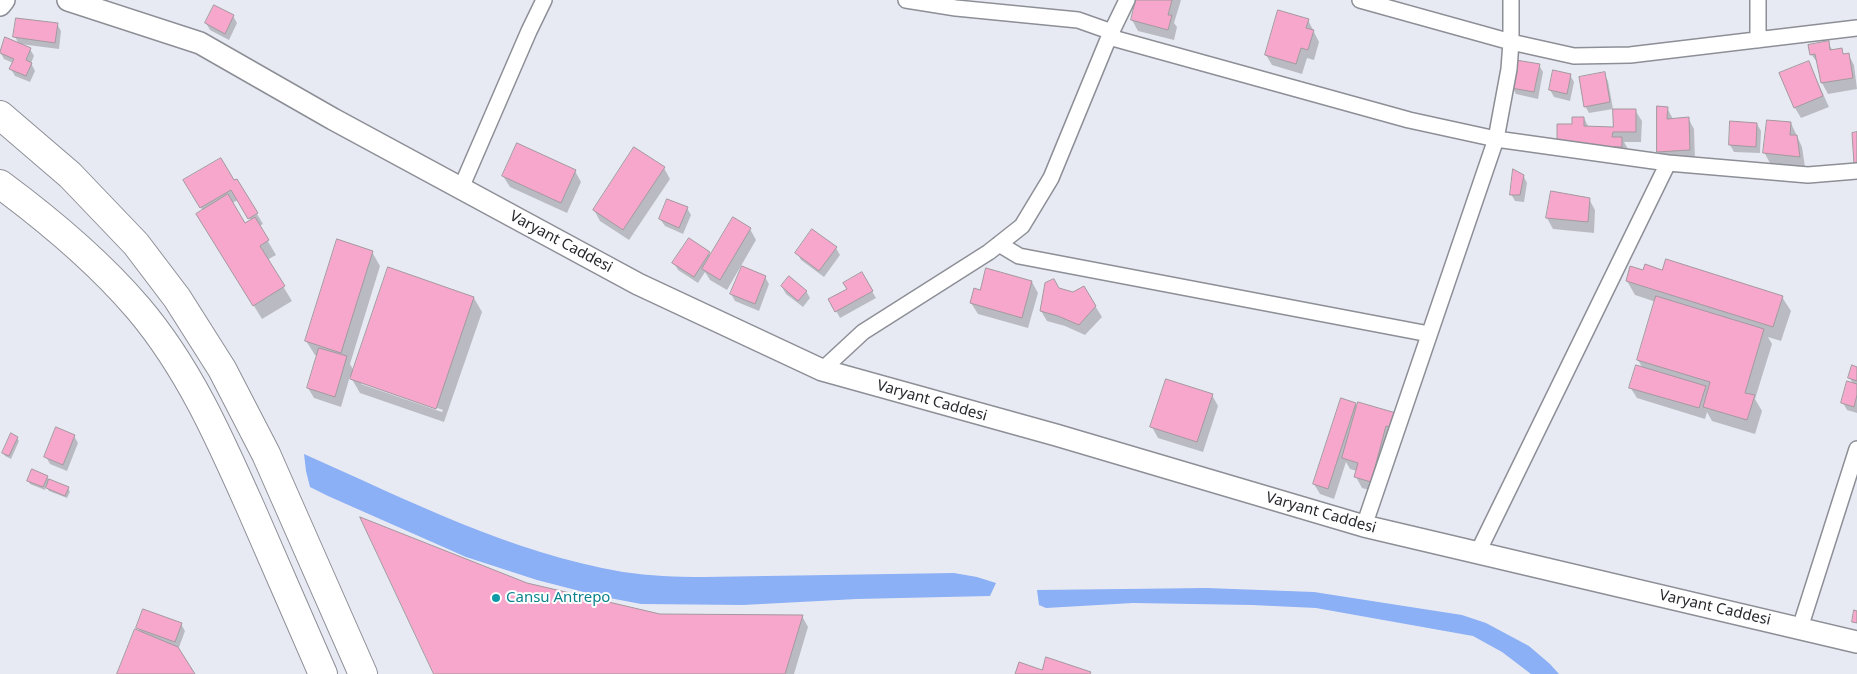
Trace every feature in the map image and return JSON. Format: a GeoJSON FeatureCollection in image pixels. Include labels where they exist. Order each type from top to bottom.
{"type":"FeatureCollection","features":[{"type":"Feature","properties":{"kind":"highway"},"geometry":{"type":"LineString","coordinates":[[0,115],[70,175],[136,244],[177,298],[222,369],[266,454],[363,674]]}},
{"type":"Feature","properties":{"kind":"highway"},"geometry":{"type":"LineString","coordinates":[[0,184],[44,216],[82,248],[139,309],[172,354],[217,431],[323,674]]}},
{"type":"Feature","properties":{"kind":"street"},"geometry":{"type":"LineString","coordinates":[[0,5],[4,0]]}},
{"type":"Feature","properties":{"kind":"street","name":"Varyant Caddesi"},"geometry":{"type":"LineString","coordinates":[[68,0],[200,43],[333,119],[638,284],[822,370],[1056,435],[1364,526],[1857,642]]}},
{"type":"Feature","properties":{"kind":"street"},"geometry":{"type":"LineString","coordinates":[[461,188],[544,0]]}},
{"type":"Feature","properties":{"kind":"street"},"geometry":{"type":"LineString","coordinates":[[906,0],[956,8],[1078,20],[1110,34],[1408,120],[1496,139],[1668,163],[1808,175],[1857,171]]}},
{"type":"Feature","properties":{"kind":"street"},"geometry":{"type":"LineString","coordinates":[[822,370],[863,332],[999,244],[1022,226],[1051,178],[1110,34],[1127,0]]}},
{"type":"Feature","properties":{"kind":"street"},"geometry":{"type":"LineString","coordinates":[[1360,0],[1511,42],[1574,56],[1630,55],[1857,28]]}},
{"type":"Feature","properties":{"kind":"street"},"geometry":{"type":"LineString","coordinates":[[1364,526],[1496,139],[1509,69],[1511,0]]}},
{"type":"Feature","properties":{"kind":"street"},"geometry":{"type":"LineString","coordinates":[[1758,0],[1758,40]]}},
{"type":"Feature","properties":{"kind":"street"},"geometry":{"type":"LineString","coordinates":[[1478,552],[1668,163]]}},
{"type":"Feature","properties":{"kind":"street"},"geometry":{"type":"LineString","coordinates":[[999,244],[1019,256],[1429,334]]}},
{"type":"Feature","properties":{"kind":"street"},"geometry":{"type":"LineString","coordinates":[[1800,628],[1857,449]]}},
{"type":"Feature","properties":{"kind":"water"},"geometry":{"type":"Polygon","coordinates":[[[304,454],[421,507],[500,538],[541,552],[623,572],[703,577],[954,573],[996,583],[990,596],[857,599],[743,605],[641,604],[599,596],[537,580],[466,557],[328,496],[310,487],[304,454]]]}},
{"type":"Feature","properties":{"kind":"water"},"geometry":{"type":"Polygon","coordinates":[[[1207,588],[1314,592],[1462,615],[1486,623],[1529,646],[1559,674],[1531,674],[1502,652],[1473,636],[1316,608],[1133,603],[1046,608],[1039,605],[1037,590],[1207,588]]]}},
{"type":"Feature","properties":{"kind":"building"},"geometry":{"type":"Polygon","coordinates":[[[1136,0],[1172,0],[1168,15],[1172,15],[1168,30],[1131,20],[1136,0]]]}},
{"type":"Feature","properties":{"kind":"building"},"geometry":{"type":"Polygon","coordinates":[[[214,5],[234,15],[225,34],[205,23],[214,5]]]}},
{"type":"Feature","properties":{"kind":"building"},"geometry":{"type":"Polygon","coordinates":[[[1278,10],[1309,19],[1306,28],[1314,30],[1308,50],[1301,48],[1296,64],[1265,55],[1278,10]]]}},
{"type":"Feature","properties":{"kind":"building"},"geometry":{"type":"Polygon","coordinates":[[[16,18],[58,23],[55,43],[13,37],[16,18]]]}},
{"type":"Feature","properties":{"kind":"building"},"geometry":{"type":"Polygon","coordinates":[[[5,37],[31,48],[26,60],[32,63],[26,76],[9,69],[14,59],[0,53],[5,37]]]}},
{"type":"Feature","properties":{"kind":"building"},"geometry":{"type":"Polygon","coordinates":[[[1829,41],[1830,50],[1842,48],[1843,54],[1849,53],[1853,78],[1821,83],[1815,54],[1810,55],[1808,45],[1829,41]]]}},
{"type":"Feature","properties":{"kind":"building"},"geometry":{"type":"Polygon","coordinates":[[[1516,60],[1540,64],[1534,92],[1511,88],[1516,60]]]}},
{"type":"Feature","properties":{"kind":"building"},"geometry":{"type":"Polygon","coordinates":[[[1809,61],[1823,96],[1794,108],[1779,73],[1809,61]]]}},
{"type":"Feature","properties":{"kind":"building"},"geometry":{"type":"Polygon","coordinates":[[[1553,70],[1571,74],[1567,94],[1549,90],[1553,70]]]}},
{"type":"Feature","properties":{"kind":"building"},"geometry":{"type":"Polygon","coordinates":[[[1605,72],[1610,102],[1584,107],[1579,77],[1605,72]]]}},
{"type":"Feature","properties":{"kind":"building"},"geometry":{"type":"Polygon","coordinates":[[[1657,106],[1668,107],[1667,119],[1689,117],[1690,150],[1657,152],[1657,106]]]}},
{"type":"Feature","properties":{"kind":"building"},"geometry":{"type":"Polygon","coordinates":[[[1613,109],[1636,109],[1636,132],[1613,132],[1612,137],[1622,137],[1622,147],[1557,146],[1557,124],[1572,124],[1572,117],[1584,117],[1584,126],[1613,127],[1613,109]]]}},
{"type":"Feature","properties":{"kind":"building"},"geometry":{"type":"Polygon","coordinates":[[[1767,120],[1791,122],[1790,135],[1797,135],[1800,157],[1763,153],[1767,120]]]}},
{"type":"Feature","properties":{"kind":"building"},"geometry":{"type":"Polygon","coordinates":[[[1730,121],[1757,123],[1756,147],[1729,145],[1730,121]]]}},
{"type":"Feature","properties":{"kind":"building"},"geometry":{"type":"Polygon","coordinates":[[[1857,132],[1857,164],[1854,164],[1852,133],[1857,132]]]}},
{"type":"Feature","properties":{"kind":"building"},"geometry":{"type":"Polygon","coordinates":[[[517,143],[576,170],[561,203],[502,176],[517,143]]]}},
{"type":"Feature","properties":{"kind":"building"},"geometry":{"type":"Polygon","coordinates":[[[634,147],[665,167],[623,230],[593,210],[634,147]]]}},
{"type":"Feature","properties":{"kind":"building"},"geometry":{"type":"Polygon","coordinates":[[[221,158],[234,180],[237,179],[258,213],[248,219],[231,190],[200,208],[183,180],[221,158]]]}},
{"type":"Feature","properties":{"kind":"building"},"geometry":{"type":"Polygon","coordinates":[[[1513,169],[1524,175],[1520,195],[1510,195],[1513,169]]]}},
{"type":"Feature","properties":{"kind":"building"},"geometry":{"type":"Polygon","coordinates":[[[1551,191],[1590,198],[1588,222],[1546,218],[1551,191]]]}},
{"type":"Feature","properties":{"kind":"building"},"geometry":{"type":"Polygon","coordinates":[[[228,194],[245,223],[255,217],[269,240],[260,246],[285,286],[253,306],[196,214],[228,194]]]}},
{"type":"Feature","properties":{"kind":"building"},"geometry":{"type":"Polygon","coordinates":[[[667,199],[688,207],[679,228],[659,219],[667,199]]]}},
{"type":"Feature","properties":{"kind":"building"},"geometry":{"type":"Polygon","coordinates":[[[733,217],[751,228],[720,280],[702,269],[733,217]]]}},
{"type":"Feature","properties":{"kind":"building"},"geometry":{"type":"Polygon","coordinates":[[[812,229],[837,247],[819,271],[795,253],[812,229]]]}},
{"type":"Feature","properties":{"kind":"building"},"geometry":{"type":"Polygon","coordinates":[[[689,238],[710,252],[694,277],[672,263],[689,238]]]}},
{"type":"Feature","properties":{"kind":"building"},"geometry":{"type":"Polygon","coordinates":[[[337,239],[373,251],[341,353],[305,341],[337,239]]]}},
{"type":"Feature","properties":{"kind":"building"},"geometry":{"type":"Polygon","coordinates":[[[1666,259],[1783,296],[1773,327],[1626,281],[1630,266],[1643,270],[1645,264],[1662,270],[1666,259]]]}},
{"type":"Feature","properties":{"kind":"building"},"geometry":{"type":"Polygon","coordinates":[[[742,266],[766,276],[755,304],[730,294],[742,266]]]}},
{"type":"Feature","properties":{"kind":"building"},"geometry":{"type":"Polygon","coordinates":[[[388,267],[474,297],[436,409],[350,379],[388,267]]]}},
{"type":"Feature","properties":{"kind":"building"},"geometry":{"type":"Polygon","coordinates":[[[986,268],[1032,281],[1022,318],[970,303],[974,288],[980,290],[986,268]]]}},
{"type":"Feature","properties":{"kind":"building"},"geometry":{"type":"Polygon","coordinates":[[[862,272],[873,291],[835,312],[828,299],[847,289],[843,283],[862,272]]]}},
{"type":"Feature","properties":{"kind":"building"},"geometry":{"type":"Polygon","coordinates":[[[789,276],[807,291],[798,301],[781,286],[789,276]]]}},
{"type":"Feature","properties":{"kind":"building"},"geometry":{"type":"Polygon","coordinates":[[[1054,279],[1059,288],[1073,292],[1084,286],[1096,306],[1079,325],[1040,311],[1045,283],[1054,279]]]}},
{"type":"Feature","properties":{"kind":"building"},"geometry":{"type":"Polygon","coordinates":[[[1656,296],[1764,329],[1745,393],[1755,395],[1747,420],[1703,407],[1710,382],[1637,360],[1656,296]]]}},
{"type":"Feature","properties":{"kind":"building"},"geometry":{"type":"Polygon","coordinates":[[[319,348],[347,356],[335,397],[307,388],[319,348]]]}},
{"type":"Feature","properties":{"kind":"building"},"geometry":{"type":"Polygon","coordinates":[[[1636,365],[1706,386],[1699,408],[1629,388],[1636,365]]]}},
{"type":"Feature","properties":{"kind":"building"},"geometry":{"type":"Polygon","coordinates":[[[1852,365],[1857,367],[1857,381],[1848,378],[1852,365]]]}},
{"type":"Feature","properties":{"kind":"building"},"geometry":{"type":"Polygon","coordinates":[[[1166,379],[1213,394],[1197,442],[1150,427],[1166,379]]]}},
{"type":"Feature","properties":{"kind":"building"},"geometry":{"type":"Polygon","coordinates":[[[1847,381],[1857,384],[1854,407],[1841,403],[1847,381]]]}},
{"type":"Feature","properties":{"kind":"building"},"geometry":{"type":"Polygon","coordinates":[[[1341,398],[1356,403],[1328,489],[1313,484],[1341,398]]]}},
{"type":"Feature","properties":{"kind":"building"},"geometry":{"type":"Polygon","coordinates":[[[1358,402],[1396,413],[1392,428],[1386,426],[1371,482],[1354,477],[1358,463],[1342,458],[1358,402]]]}},
{"type":"Feature","properties":{"kind":"building"},"geometry":{"type":"Polygon","coordinates":[[[56,427],[75,435],[63,465],[44,457],[56,427]]]}},
{"type":"Feature","properties":{"kind":"building"},"geometry":{"type":"Polygon","coordinates":[[[11,433],[18,437],[9,456],[2,453],[11,433]]]}},
{"type":"Feature","properties":{"kind":"building"},"geometry":{"type":"Polygon","coordinates":[[[32,469],[48,476],[43,487],[27,481],[32,469]]]}},
{"type":"Feature","properties":{"kind":"building"},"geometry":{"type":"Polygon","coordinates":[[[49,479],[69,487],[65,496],[46,488],[49,479]]]}},
{"type":"Feature","properties":{"kind":"building","name":"Cansu Antrepo"},"geometry":{"type":"Polygon","coordinates":[[[360,517],[527,583],[660,614],[803,615],[785,674],[434,674],[360,517]]]}},
{"type":"Feature","properties":{"kind":"building"},"geometry":{"type":"Polygon","coordinates":[[[143,609],[182,623],[175,642],[136,628],[143,609]]]}},
{"type":"Feature","properties":{"kind":"building"},"geometry":{"type":"Polygon","coordinates":[[[1854,610],[1857,611],[1857,623],[1852,622],[1854,610]]]}},
{"type":"Feature","properties":{"kind":"building"},"geometry":{"type":"Polygon","coordinates":[[[135,629],[178,647],[195,674],[117,674],[135,629]]]}},
{"type":"Feature","properties":{"kind":"building"},"geometry":{"type":"Polygon","coordinates":[[[1046,657],[1091,672],[1090,674],[1015,674],[1019,662],[1042,670],[1046,657]]]}},
{"type":"Feature","properties":{"kind":"place","name":"Cansu Antrepo"},"geometry":{"type":"Point","coordinates":[496,598]}}]}
